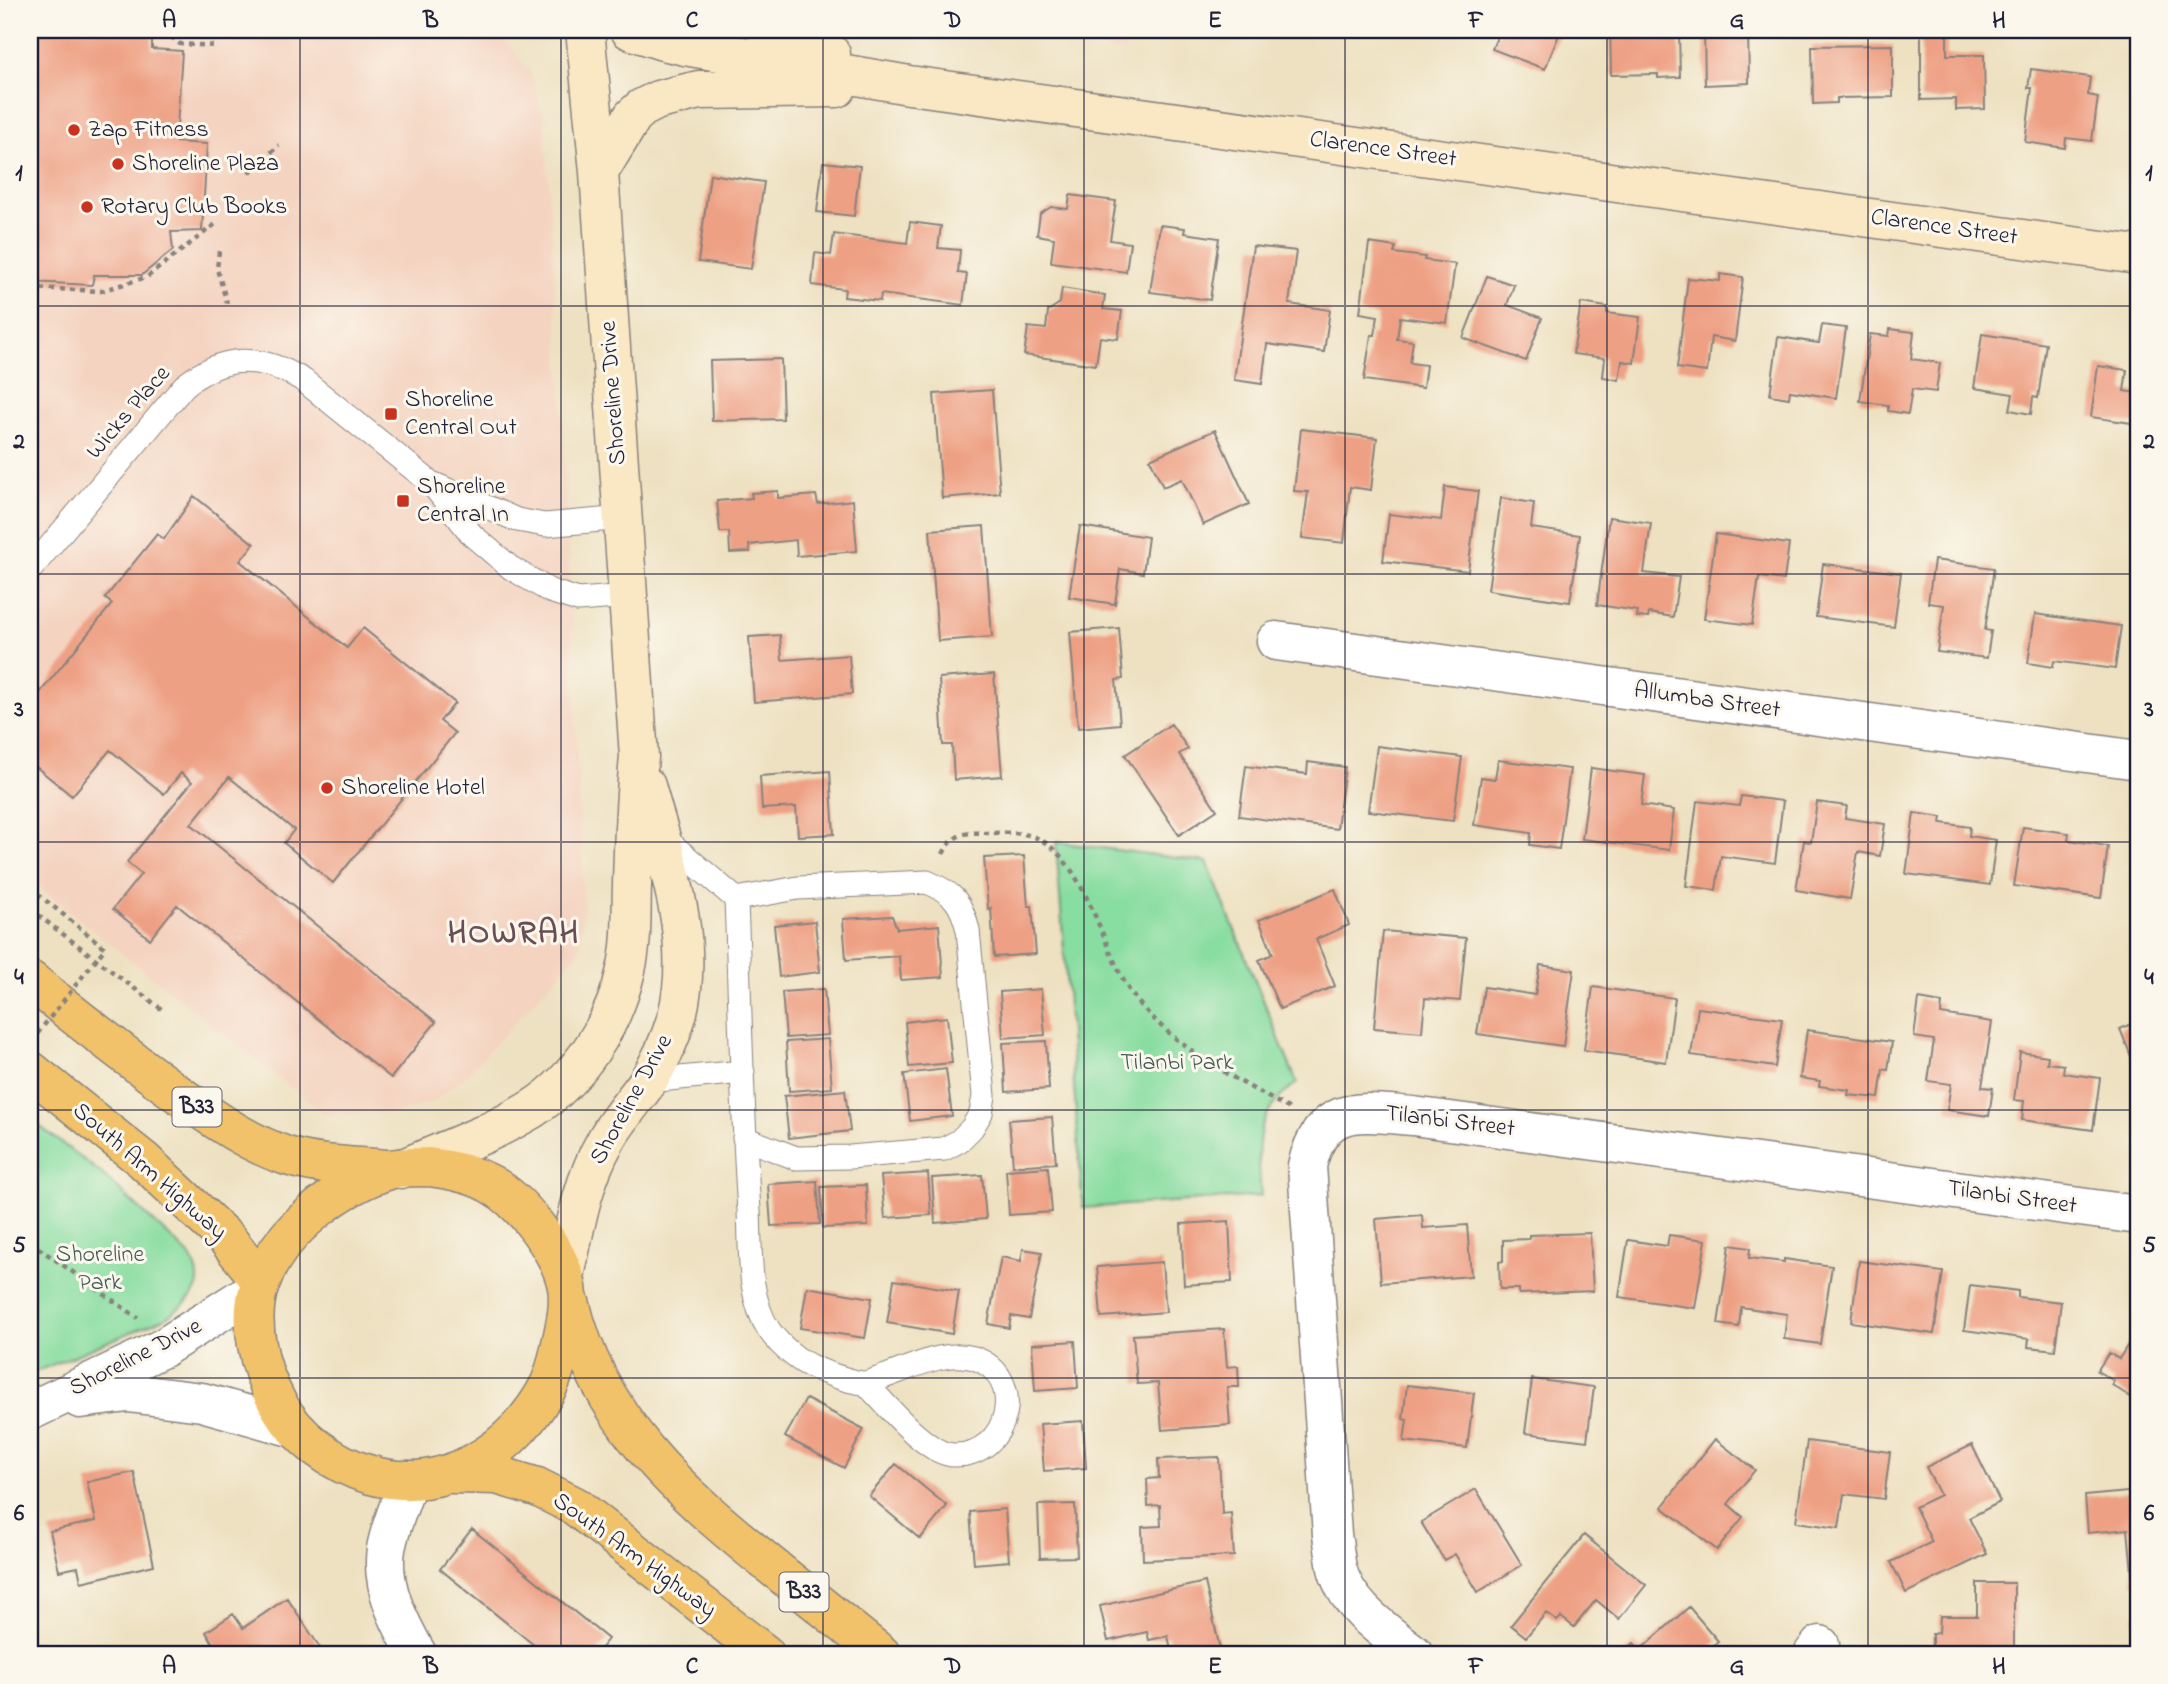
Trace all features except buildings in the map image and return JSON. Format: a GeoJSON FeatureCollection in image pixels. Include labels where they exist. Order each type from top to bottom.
{"type":"FeatureCollection","features":[{"type":"Feature","properties":{"kind":"main road","name":"Shoreline Drive"},"geometry":{"type":"LineString","coordinates":[[397,1169],[492,1130],[535,1107],[571,1074],[602,1032],[619,995],[630,950],[634,812],[639,757],[599,172],[585,30]]}},
{"type":"Feature","properties":{"kind":"main road","name":"Clarence Street"},"geometry":{"type":"LineString","coordinates":[[630,30],[685,46],[909,85],[2138,255]]}},
{"type":"Feature","properties":{"kind":"main road"},"geometry":{"type":"LineString","coordinates":[[767,30],[909,85]]}},
{"type":"Feature","properties":{"kind":"main road"},"geometry":{"type":"LineString","coordinates":[[599,172],[633,116],[658,100],[699,90],[909,85]]}},
{"type":"Feature","properties":{"kind":"main road","name":"Shoreline Drive"},"geometry":{"type":"LineString","coordinates":[[566,1283],[578,1217],[595,1161],[606,1138],[648,1081],[670,1038],[678,1013],[683,951],[678,916],[639,757]]}},
{"type":"Feature","properties":{"kind":"main road","name":"B33"},"geometry":{"type":"LineString","coordinates":[[30,980],[143,1070],[228,1128],[255,1143],[288,1156],[339,1165],[451,1170],[488,1181],[511,1197],[544,1237],[566,1283],[590,1364],[625,1425],[649,1456],[675,1484],[726,1530],[881,1654]]}},
{"type":"Feature","properties":{"kind":"main road","name":"South Arm Highway"},"geometry":{"type":"LineString","coordinates":[[30,1070],[143,1160],[227,1239],[260,1284]]}},
{"type":"Feature","properties":{"kind":"main road"},"geometry":{"type":"LineString","coordinates":[[397,1169],[346,1190],[324,1203],[301,1223],[279,1251],[260,1284],[256,1316],[259,1355],[267,1381],[277,1403],[294,1428],[314,1446],[340,1463],[386,1479],[408,1480],[452,1474],[501,1447],[537,1406],[550,1382],[564,1328],[566,1283]]}},
{"type":"Feature","properties":{"kind":"main road","name":"South Arm Highway"},"geometry":{"type":"LineString","coordinates":[[452,1474],[497,1475],[537,1487],[575,1506],[765,1654]]}},
{"type":"Feature","properties":{"kind":"street","name":"Allumba Street"},"geometry":{"type":"LineString","coordinates":[[1276,641],[2138,760]]}},
{"type":"Feature","properties":{"kind":"street","name":"Tilanbi Street"},"geometry":{"type":"LineString","coordinates":[[1324,1128],[1341,1115],[1365,1112],[1413,1116],[2138,1215]]}},
{"type":"Feature","properties":{"kind":"street"},"geometry":{"type":"LineString","coordinates":[[1324,1128],[1312,1146],[1307,1166],[1332,1535],[1338,1569],[1348,1593],[1368,1618],[1414,1654]]}},
{"type":"Feature","properties":{"kind":"street","name":"Shoreline Drive"},"geometry":{"type":"LineString","coordinates":[[38,1407],[163,1348],[260,1284]]}},
{"type":"Feature","properties":{"kind":"street","name":"Shoreline Drive"},"geometry":{"type":"LineString","coordinates":[[38,1407],[128,1393],[202,1402],[294,1428]]}},
{"type":"Feature","properties":{"kind":"street"},"geometry":{"type":"LineString","coordinates":[[408,1480],[386,1550],[386,1580],[393,1605],[417,1654]]}},
{"type":"Feature","properties":{"kind":"lane","name":"Wicks Place"},"geometry":{"type":"LineString","coordinates":[[30,570],[184,386],[213,366],[254,361],[284,368],[303,380],[431,483],[472,535],[511,568],[550,591],[578,600],[629,596]]}},
{"type":"Feature","properties":{"kind":"lane","name":"Wicks Place"},"geometry":{"type":"LineString","coordinates":[[431,483],[517,520],[545,525],[622,518]]}},
{"type":"Feature","properties":{"kind":"lane"},"geometry":{"type":"LineString","coordinates":[[659,834],[736,899],[744,1138],[754,1282],[758,1307],[769,1330],[790,1353],[811,1367],[836,1377],[865,1383],[942,1357],[959,1355],[976,1359],[991,1368],[1000,1380],[1006,1394],[1007,1410],[1003,1425],[995,1438],[983,1448],[969,1454],[952,1455],[935,1451],[921,1441],[865,1383]]}},
{"type":"Feature","properties":{"kind":"lane"},"geometry":{"type":"LineString","coordinates":[[736,899],[798,888],[927,882],[945,889],[957,900],[968,930],[984,1096],[982,1113],[972,1128],[959,1141],[944,1149],[850,1157],[796,1158],[744,1138]]}},
{"type":"Feature","properties":{"kind":"lane"},"geometry":{"type":"LineString","coordinates":[[648,1081],[743,1072]]}},
{"type":"Feature","properties":{"kind":"path"},"geometry":{"type":"LineString","coordinates":[[163,30],[180,44],[216,47]]}},
{"type":"Feature","properties":{"kind":"path"},"geometry":{"type":"LineString","coordinates":[[250,173],[279,145]]}},
{"type":"Feature","properties":{"kind":"path"},"geometry":{"type":"LineString","coordinates":[[30,288],[101,291],[147,277],[218,222]]}},
{"type":"Feature","properties":{"kind":"path"},"geometry":{"type":"LineString","coordinates":[[219,251],[216,269],[227,303]]}},
{"type":"Feature","properties":{"kind":"path"},"geometry":{"type":"LineString","coordinates":[[927,882],[950,840],[967,832],[1023,834],[1041,839],[1068,865],[1088,899],[1132,994],[1156,1021],[1187,1049],[1324,1128]]}},
{"type":"Feature","properties":{"kind":"path"},"geometry":{"type":"LineString","coordinates":[[30,888],[105,948],[30,1043]]}},
{"type":"Feature","properties":{"kind":"path"},"geometry":{"type":"LineString","coordinates":[[30,909],[164,1011]]}},
{"type":"Feature","properties":{"kind":"path"},"geometry":{"type":"LineString","coordinates":[[30,1242],[142,1321],[163,1348]]}},
{"type":"Feature","properties":{"kind":"shaded area"},"geometry":{"type":"Polygon","coordinates":[[[30,30],[497,30],[531,73],[543,114],[546,142],[563,417],[584,906],[579,952],[467,1075],[435,1101],[397,1113],[325,1115],[30,880],[30,30]]]}},
{"type":"Feature","properties":{"kind":"shaded area"},"geometry":{"type":"Polygon","coordinates":[[[986,30],[1125,30],[1125,52],[986,30]]]}},
{"type":"Feature","properties":{"kind":"green space","name":"Tilanbi Park"},"geometry":{"type":"Polygon","coordinates":[[[1056,842],[1207,862],[1297,1083],[1271,1108],[1264,1120],[1259,1147],[1261,1196],[1083,1208],[1056,842]]]}},
{"type":"Feature","properties":{"kind":"green space","name":"Shoreline Park"},"geometry":{"type":"Polygon","coordinates":[[[30,1119],[102,1174],[188,1254],[195,1265],[198,1283],[190,1298],[165,1318],[30,1374],[30,1119]]]}},
{"type":"Feature","properties":{"kind":"place","name":"Zap Fitness"},"geometry":{"type":"Point","coordinates":[74,130]}},
{"type":"Feature","properties":{"kind":"place","name":"Shoreline Plaza"},"geometry":{"type":"Point","coordinates":[118,164]}},
{"type":"Feature","properties":{"kind":"place","name":"Rotary Club Books"},"geometry":{"type":"Point","coordinates":[87,207]}},
{"type":"Feature","properties":{"kind":"place","name":"Shoreline Central Out"},"geometry":{"type":"Point","coordinates":[391,414]}},
{"type":"Feature","properties":{"kind":"place","name":"Shoreline Central In"},"geometry":{"type":"Point","coordinates":[403,501]}},
{"type":"Feature","properties":{"kind":"place","name":"Shoreline Hotel"},"geometry":{"type":"Point","coordinates":[327,788]}},
{"type":"Feature","properties":{"kind":"district","name":"HOWRAH"},"geometry":{"type":"Point","coordinates":[514,934]}}]}
